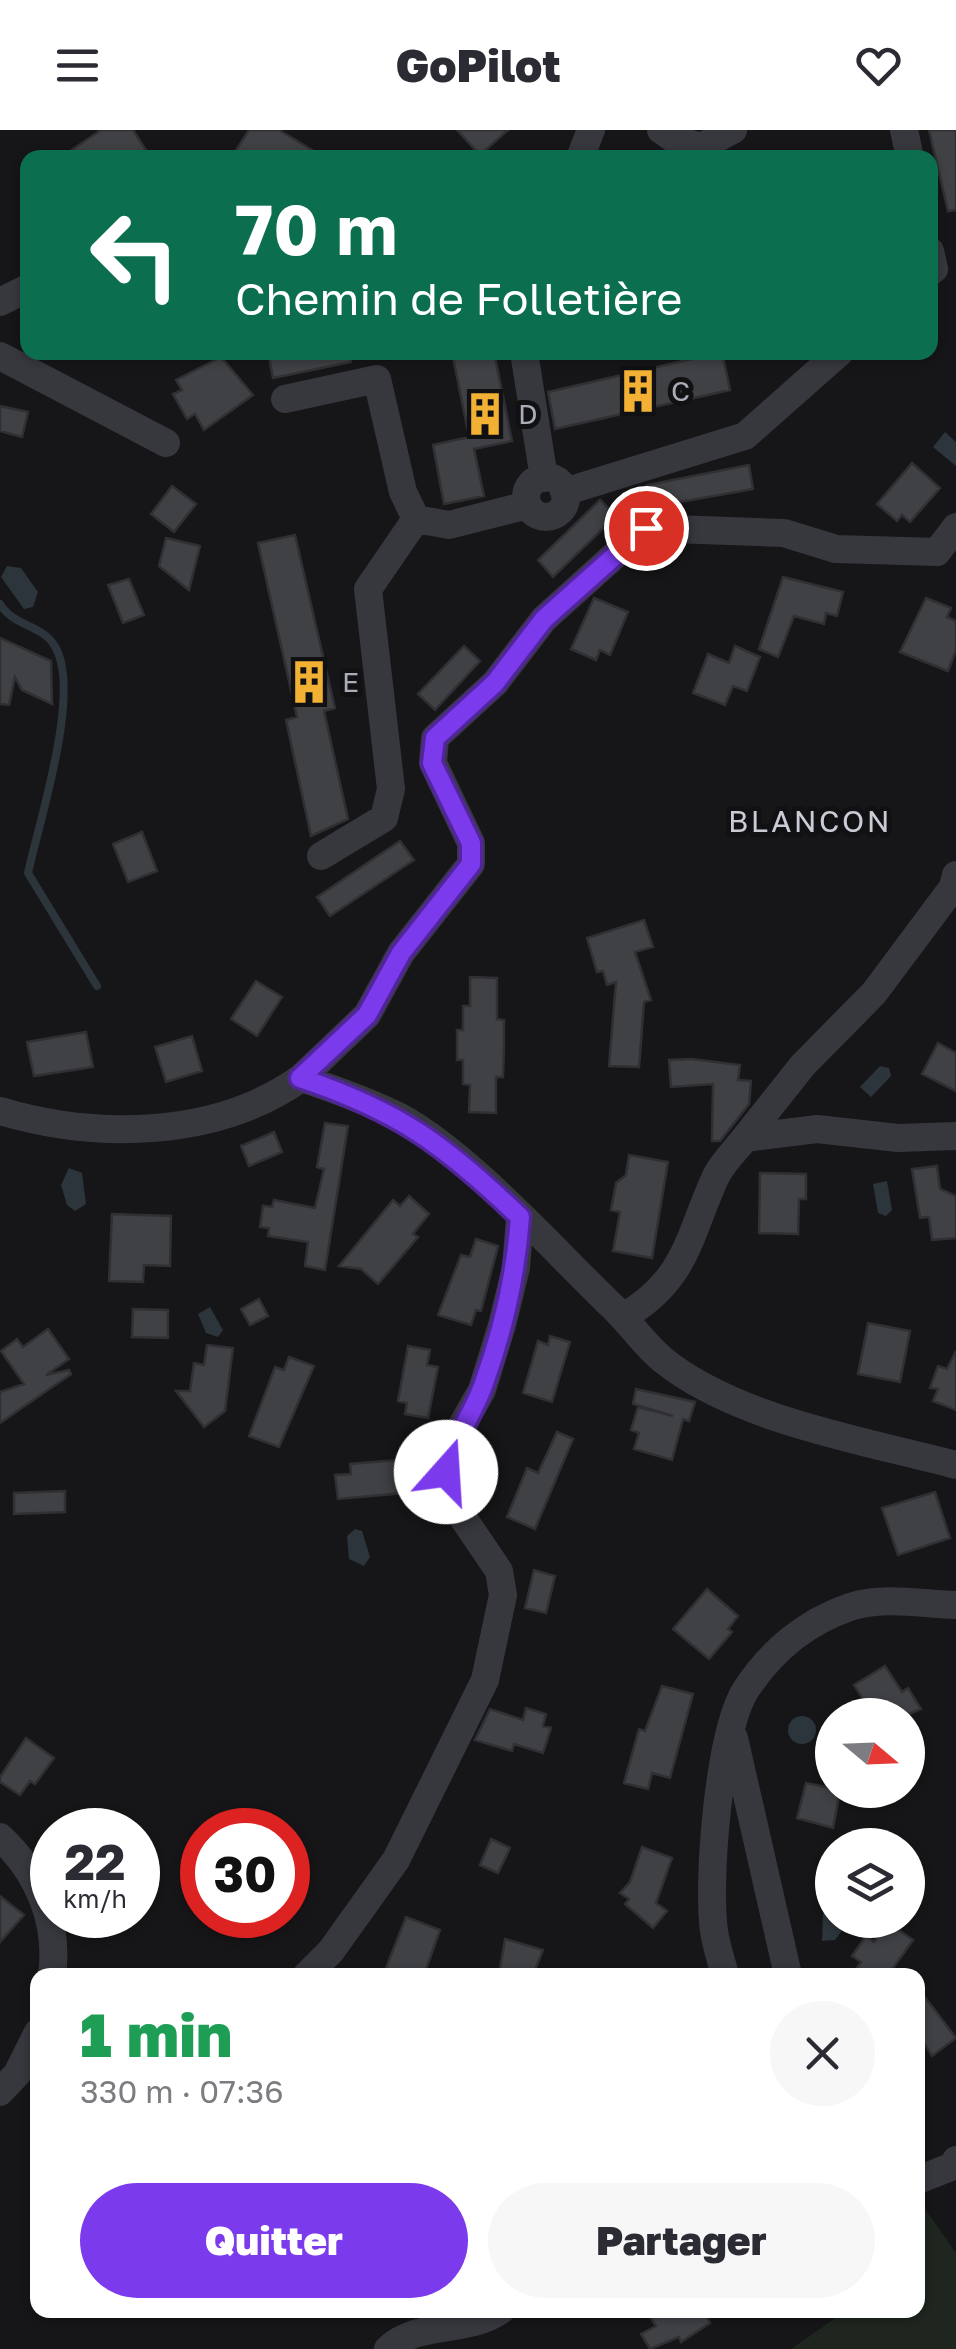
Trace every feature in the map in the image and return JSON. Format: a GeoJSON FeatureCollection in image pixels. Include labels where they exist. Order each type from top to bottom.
{"type":"FeatureCollection","features":[{"type":"Feature","properties":{"kind":"street"},"geometry":{"type":"LineString","coordinates":[[662,130],[674,139],[702,147],[733,130]]}},
{"type":"Feature","properties":{"kind":"street"},"geometry":{"type":"LineString","coordinates":[[0,356],[166,443]]}},
{"type":"Feature","properties":{"kind":"street"},"geometry":{"type":"LineString","coordinates":[[526,360],[554,485]]}},
{"type":"Feature","properties":{"kind":"street"},"geometry":{"type":"LineString","coordinates":[[416,519],[449,525],[528,505],[528,489],[745,436],[831,360]]}},
{"type":"Feature","properties":{"kind":"street"},"geometry":{"type":"LineString","coordinates":[[285,399],[377,379],[403,492],[416,519]]}},
{"type":"Feature","properties":{"kind":"street"},"geometry":{"type":"LineString","coordinates":[[321,856],[384,818],[391,789],[368,589],[416,519]]}},
{"type":"Feature","properties":{"kind":"street"},"geometry":{"type":"LineString","coordinates":[[0,1111],[38,1122],[170,1127],[222,1119],[274,1096],[300,1078],[367,1015],[401,953],[471,864],[471,843],[432,763],[435,738],[495,683],[544,619],[646,528],[784,534],[836,549],[936,552],[956,528]]}},
{"type":"Feature","properties":{"kind":"street"},"geometry":{"type":"LineString","coordinates":[[623,1317],[652,1300],[688,1254],[717,1174],[803,1064],[874,993],[954,887],[956,875]]}},
{"type":"Feature","properties":{"kind":"street"},"geometry":{"type":"LineString","coordinates":[[300,1078],[403,1119],[448,1152],[623,1317],[662,1360],[755,1409],[956,1465]]}},
{"type":"Feature","properties":{"kind":"street"},"geometry":{"type":"LineString","coordinates":[[746,1138],[818,1129],[898,1138],[956,1136]]}},
{"type":"Feature","properties":{"kind":"street"},"geometry":{"type":"LineString","coordinates":[[314,1968],[332,1951],[396,1860],[485,1680],[503,1596],[499,1571],[457,1509],[446,1472],[453,1441],[482,1390],[502,1325],[516,1268],[520,1217]]}},
{"type":"Feature","properties":{"kind":"street"},"geometry":{"type":"LineString","coordinates":[[723,1968],[714,1930],[712,1862],[731,1726],[743,1694],[786,1643],[814,1622],[854,1606],[901,1602],[956,1605]]}},
{"type":"Feature","properties":{"kind":"street"},"geometry":{"type":"LineString","coordinates":[[731,1726],[746,1778],[762,1872],[786,1968]]}},
{"type":"Feature","properties":{"kind":"street"},"geometry":{"type":"LineString","coordinates":[[0,1838],[47,1904],[56,1947],[53,1968]]}},
{"type":"Feature","properties":{"kind":"street"},"geometry":{"type":"LineString","coordinates":[[0,2092],[16,2074],[30,2047]]}},
{"type":"Feature","properties":{"kind":"street"},"geometry":{"type":"LineString","coordinates":[[925,2177],[953,2166],[956,2160]]}},
{"type":"Feature","properties":{"kind":"street"},"geometry":{"type":"LineString","coordinates":[[388,2349],[402,2336],[479,2318]]}},
{"type":"Feature","properties":{"kind":"shaded area"},"geometry":{"type":"Polygon","coordinates":[[[945,432],[956,442],[956,466],[933,447],[945,432]]]}},
{"type":"Feature","properties":{"kind":"shaded area"},"geometry":{"type":"Polygon","coordinates":[[[7,566],[21,568],[38,592],[33,607],[24,609],[1,577],[7,566]]]}},
{"type":"Feature","properties":{"kind":"shaded area"},"geometry":{"type":"Polygon","coordinates":[[[880,1066],[889,1068],[891,1076],[871,1097],[860,1087],[880,1066]]]}},
{"type":"Feature","properties":{"kind":"shaded area"},"geometry":{"type":"Polygon","coordinates":[[[69,1168],[82,1173],[86,1204],[75,1211],[67,1205],[61,1185],[69,1168]]]}},
{"type":"Feature","properties":{"kind":"shaded area"},"geometry":{"type":"Polygon","coordinates":[[[887,1181],[892,1210],[886,1216],[878,1213],[873,1184],[887,1181]]]}},
{"type":"Feature","properties":{"kind":"shaded area"},"geometry":{"type":"Polygon","coordinates":[[[210,1307],[223,1330],[218,1337],[206,1333],[198,1314],[210,1307]]]}},
{"type":"Feature","properties":{"kind":"shaded area"},"geometry":{"type":"Polygon","coordinates":[[[355,1529],[362,1531],[370,1557],[364,1566],[349,1559],[347,1536],[355,1529]]]}},
{"type":"Feature","properties":{"kind":"shaded area"},"geometry":{"type":"Polygon","coordinates":[[[802,1716],[812,1720],[812,1740],[802,1744],[792,1740],[788,1730],[792,1720],[802,1716]]]}},
{"type":"Feature","properties":{"kind":"shaded area"},"geometry":{"type":"Polygon","coordinates":[[[925,2209],[956,2253],[956,2349],[791,2349],[836,2318],[925,2318],[925,2209]]]}},
{"type":"Feature","properties":{"kind":"building"},"geometry":{"type":"Polygon","coordinates":[[[101,130],[133,130],[146,150],[72,150],[101,130]]]}},
{"type":"Feature","properties":{"kind":"building"},"geometry":{"type":"Polygon","coordinates":[[[249,130],[279,130],[312,150],[236,150],[249,130]]]}},
{"type":"Feature","properties":{"kind":"building"},"geometry":{"type":"Polygon","coordinates":[[[457,130],[508,130],[486,150],[475,150],[457,130]]]}},
{"type":"Feature","properties":{"kind":"building"},"geometry":{"type":"Polygon","coordinates":[[[929,130],[956,130],[956,210],[948,211],[938,150],[934,150],[929,130]]]}},
{"type":"Feature","properties":{"kind":"building"},"geometry":{"type":"Polygon","coordinates":[[[215,360],[224,360],[253,395],[204,430],[195,414],[187,419],[173,394],[182,390],[176,380],[215,360]]]}},
{"type":"Feature","properties":{"kind":"building"},"geometry":{"type":"Polygon","coordinates":[[[270,360],[351,360],[351,362],[273,378],[270,360]]]}},
{"type":"Feature","properties":{"kind":"building","name":"D"},"geometry":{"type":"Polygon","coordinates":[[[454,360],[496,360],[512,441],[474,449],[484,496],[444,504],[433,445],[469,437],[454,360]]]}},
{"type":"Feature","properties":{"kind":"building","name":"C"},"geometry":{"type":"Polygon","coordinates":[[[687,360],[724,360],[730,390],[555,429],[548,392],[687,360]]]}},
{"type":"Feature","properties":{"kind":"building"},"geometry":{"type":"Polygon","coordinates":[[[0,406],[28,412],[22,437],[0,431],[0,406]]]}},
{"type":"Feature","properties":{"kind":"building"},"geometry":{"type":"Polygon","coordinates":[[[912,463],[940,488],[910,522],[902,515],[897,521],[877,504],[912,463]]]}},
{"type":"Feature","properties":{"kind":"building"},"geometry":{"type":"Polygon","coordinates":[[[749,465],[753,489],[635,510],[647,485],[749,465]]]}},
{"type":"Feature","properties":{"kind":"building"},"geometry":{"type":"Polygon","coordinates":[[[172,486],[196,504],[174,532],[151,514],[172,486]]]}},
{"type":"Feature","properties":{"kind":"building"},"geometry":{"type":"Polygon","coordinates":[[[600,500],[616,516],[553,577],[538,560],[600,500]]]}},
{"type":"Feature","properties":{"kind":"building","name":"E"},"geometry":{"type":"Polygon","coordinates":[[[295,535],[335,708],[324,711],[348,819],[311,836],[286,720],[297,717],[258,543],[295,535]]]}},
{"type":"Feature","properties":{"kind":"building"},"geometry":{"type":"Polygon","coordinates":[[[166,538],[200,546],[189,590],[159,566],[166,538]]]}},
{"type":"Feature","properties":{"kind":"building"},"geometry":{"type":"Polygon","coordinates":[[[783,577],[843,592],[837,616],[826,613],[824,624],[794,616],[778,657],[759,649],[783,577]]]}},
{"type":"Feature","properties":{"kind":"building"},"geometry":{"type":"Polygon","coordinates":[[[129,579],[144,615],[123,623],[108,585],[129,579]]]}},
{"type":"Feature","properties":{"kind":"building"},"geometry":{"type":"Polygon","coordinates":[[[594,598],[628,612],[610,655],[600,650],[596,660],[571,649],[594,598]]]}},
{"type":"Feature","properties":{"kind":"building"},"geometry":{"type":"Polygon","coordinates":[[[926,598],[951,608],[947,617],[956,621],[956,650],[948,671],[900,652],[926,598]]]}},
{"type":"Feature","properties":{"kind":"building"},"geometry":{"type":"Polygon","coordinates":[[[0,638],[51,661],[52,704],[22,690],[15,677],[9,705],[0,704],[0,638]]]}},
{"type":"Feature","properties":{"kind":"building"},"geometry":{"type":"Polygon","coordinates":[[[464,646],[480,661],[435,710],[418,694],[464,646]]]}},
{"type":"Feature","properties":{"kind":"building"},"geometry":{"type":"Polygon","coordinates":[[[735,646],[760,657],[747,691],[733,686],[725,705],[693,693],[708,654],[729,663],[735,646]]]}},
{"type":"Feature","properties":{"kind":"building"},"geometry":{"type":"Polygon","coordinates":[[[142,832],[157,871],[128,882],[113,844],[142,832]]]}},
{"type":"Feature","properties":{"kind":"building"},"geometry":{"type":"Polygon","coordinates":[[[400,841],[414,860],[330,916],[317,897],[400,841]]]}},
{"type":"Feature","properties":{"kind":"building"},"geometry":{"type":"Polygon","coordinates":[[[644,920],[653,947],[635,952],[651,1000],[644,1002],[639,1067],[609,1066],[616,982],[607,985],[603,971],[597,972],[587,938],[644,920]]]}},
{"type":"Feature","properties":{"kind":"building"},"geometry":{"type":"Polygon","coordinates":[[[470,977],[497,978],[497,1019],[504,1020],[504,1045],[503,1077],[496,1077],[496,1113],[469,1112],[470,1085],[463,1084],[463,1060],[457,1060],[457,1030],[463,1030],[463,1006],[470,1006],[470,977]]]}},
{"type":"Feature","properties":{"kind":"building"},"geometry":{"type":"Polygon","coordinates":[[[256,981],[282,997],[257,1036],[231,1019],[256,981]]]}},
{"type":"Feature","properties":{"kind":"building"},"geometry":{"type":"Polygon","coordinates":[[[86,1032],[93,1067],[34,1076],[27,1042],[86,1032]]]}},
{"type":"Feature","properties":{"kind":"building"},"geometry":{"type":"Polygon","coordinates":[[[192,1036],[202,1071],[166,1082],[155,1047],[192,1036]]]}},
{"type":"Feature","properties":{"kind":"building"},"geometry":{"type":"Polygon","coordinates":[[[938,1043],[956,1053],[956,1091],[922,1074],[938,1043]]]}},
{"type":"Feature","properties":{"kind":"building"},"geometry":{"type":"Polygon","coordinates":[[[669,1060],[740,1065],[738,1080],[751,1081],[749,1104],[720,1141],[712,1141],[713,1084],[671,1087],[669,1060]]]}},
{"type":"Feature","properties":{"kind":"building"},"geometry":{"type":"Polygon","coordinates":[[[325,1123],[348,1126],[325,1270],[305,1266],[308,1242],[268,1236],[269,1228],[260,1227],[263,1206],[272,1207],[274,1200],[315,1208],[324,1169],[317,1167],[325,1123]]]}},
{"type":"Feature","properties":{"kind":"building"},"geometry":{"type":"Polygon","coordinates":[[[274,1132],[282,1152],[249,1166],[241,1146],[274,1132]]]}},
{"type":"Feature","properties":{"kind":"building"},"geometry":{"type":"Polygon","coordinates":[[[629,1155],[668,1162],[652,1258],[613,1251],[620,1212],[611,1210],[616,1183],[626,1175],[629,1155]]]}},
{"type":"Feature","properties":{"kind":"building"},"geometry":{"type":"Polygon","coordinates":[[[937,1166],[940,1189],[956,1196],[956,1238],[932,1240],[929,1217],[920,1218],[912,1169],[937,1166]]]}},
{"type":"Feature","properties":{"kind":"building"},"geometry":{"type":"Polygon","coordinates":[[[760,1173],[806,1174],[806,1199],[799,1199],[798,1234],[759,1233],[760,1173]]]}},
{"type":"Feature","properties":{"kind":"building"},"geometry":{"type":"Polygon","coordinates":[[[409,1196],[429,1214],[413,1234],[418,1237],[378,1284],[361,1269],[339,1266],[393,1200],[400,1206],[409,1196]]]}},
{"type":"Feature","properties":{"kind":"building"},"geometry":{"type":"Polygon","coordinates":[[[112,1214],[171,1216],[170,1266],[144,1265],[143,1282],[109,1281],[112,1214]]]}},
{"type":"Feature","properties":{"kind":"building"},"geometry":{"type":"Polygon","coordinates":[[[476,1239],[498,1246],[481,1311],[476,1310],[471,1325],[438,1315],[461,1255],[470,1257],[476,1239]]]}},
{"type":"Feature","properties":{"kind":"building"},"geometry":{"type":"Polygon","coordinates":[[[259,1299],[268,1316],[250,1325],[241,1309],[259,1299]]]}},
{"type":"Feature","properties":{"kind":"building"},"geometry":{"type":"Polygon","coordinates":[[[133,1309],[168,1310],[168,1338],[132,1337],[133,1309]]]}},
{"type":"Feature","properties":{"kind":"building"},"geometry":{"type":"Polygon","coordinates":[[[868,1323],[910,1331],[900,1382],[858,1374],[868,1323]]]}},
{"type":"Feature","properties":{"kind":"building"},"geometry":{"type":"Polygon","coordinates":[[[48,1329],[69,1359],[46,1375],[69,1370],[71,1374],[0,1423],[0,1392],[24,1384],[1,1351],[17,1339],[23,1347],[48,1329]]]}},
{"type":"Feature","properties":{"kind":"building"},"geometry":{"type":"Polygon","coordinates":[[[550,1336],[570,1342],[552,1402],[523,1393],[538,1341],[548,1345],[550,1336]]]}},
{"type":"Feature","properties":{"kind":"building"},"geometry":{"type":"Polygon","coordinates":[[[207,1345],[233,1348],[225,1411],[204,1427],[176,1391],[190,1391],[194,1363],[204,1365],[207,1345]]]}},
{"type":"Feature","properties":{"kind":"building"},"geometry":{"type":"Polygon","coordinates":[[[408,1346],[430,1350],[427,1365],[438,1367],[428,1418],[405,1414],[407,1403],[398,1401],[408,1346]]]}},
{"type":"Feature","properties":{"kind":"building"},"geometry":{"type":"Polygon","coordinates":[[[956,1351],[956,1410],[933,1401],[938,1389],[930,1388],[938,1366],[947,1369],[956,1351]]]}},
{"type":"Feature","properties":{"kind":"building"},"geometry":{"type":"Polygon","coordinates":[[[289,1357],[314,1366],[279,1447],[249,1436],[275,1367],[284,1370],[289,1357]]]}},
{"type":"Feature","properties":{"kind":"building"},"geometry":{"type":"Polygon","coordinates":[[[636,1389],[695,1402],[689,1421],[683,1419],[672,1460],[634,1449],[639,1433],[631,1430],[638,1407],[673,1416],[633,1404],[636,1389]]]}},
{"type":"Feature","properties":{"kind":"building"},"geometry":{"type":"Polygon","coordinates":[[[557,1432],[573,1439],[535,1529],[507,1517],[527,1468],[538,1473],[557,1432]]]}},
{"type":"Feature","properties":{"kind":"building"},"geometry":{"type":"Polygon","coordinates":[[[398,1460],[399,1473],[413,1471],[415,1492],[338,1499],[335,1475],[351,1474],[350,1464],[398,1460]]]}},
{"type":"Feature","properties":{"kind":"building"},"geometry":{"type":"Polygon","coordinates":[[[65,1491],[65,1512],[14,1514],[14,1493],[65,1491]]]}},
{"type":"Feature","properties":{"kind":"building"},"geometry":{"type":"Polygon","coordinates":[[[935,1492],[950,1538],[898,1555],[882,1508],[935,1492]]]}},
{"type":"Feature","properties":{"kind":"building"},"geometry":{"type":"Polygon","coordinates":[[[534,1570],[555,1576],[546,1613],[525,1608],[534,1570]]]}},
{"type":"Feature","properties":{"kind":"building"},"geometry":{"type":"Polygon","coordinates":[[[707,1589],[738,1616],[728,1629],[732,1632],[709,1659],[673,1629],[707,1589]]]}},
{"type":"Feature","properties":{"kind":"building"},"geometry":{"type":"Polygon","coordinates":[[[885,1666],[902,1692],[908,1688],[914,1698],[862,1698],[854,1685],[885,1666]]]}},
{"type":"Feature","properties":{"kind":"building"},"geometry":{"type":"Polygon","coordinates":[[[662,1686],[693,1694],[670,1778],[652,1773],[648,1789],[624,1783],[639,1729],[645,1731],[662,1686]]]}},
{"type":"Feature","properties":{"kind":"building"},"geometry":{"type":"Polygon","coordinates":[[[526,1708],[546,1714],[543,1726],[551,1728],[543,1753],[514,1744],[512,1751],[475,1740],[490,1709],[523,1720],[526,1708]]]}},
{"type":"Feature","properties":{"kind":"building"},"geometry":{"type":"Polygon","coordinates":[[[26,1738],[54,1758],[35,1784],[30,1781],[20,1795],[0,1782],[0,1777],[26,1738]]]}},
{"type":"Feature","properties":{"kind":"building"},"geometry":{"type":"Polygon","coordinates":[[[806,1783],[815,1785],[815,1808],[837,1808],[833,1828],[797,1818],[806,1783]]]}},
{"type":"Feature","properties":{"kind":"building"},"geometry":{"type":"Polygon","coordinates":[[[491,1839],[510,1848],[498,1873],[480,1865],[491,1839]]]}},
{"type":"Feature","properties":{"kind":"building"},"geometry":{"type":"Polygon","coordinates":[[[642,1847],[672,1858],[656,1903],[667,1911],[653,1928],[625,1904],[629,1899],[620,1893],[630,1882],[642,1847]]]}},
{"type":"Feature","properties":{"kind":"building"},"geometry":{"type":"Polygon","coordinates":[[[0,1896],[24,1915],[0,1942],[0,1896]]]}},
{"type":"Feature","properties":{"kind":"building"},"geometry":{"type":"Polygon","coordinates":[[[406,1917],[440,1930],[426,1968],[386,1968],[406,1917]]]}},
{"type":"Feature","properties":{"kind":"building"},"geometry":{"type":"Polygon","coordinates":[[[869,1938],[874,1942],[877,1938],[913,1940],[893,1968],[857,1968],[861,1962],[852,1956],[869,1938]]]}},
{"type":"Feature","properties":{"kind":"building"},"geometry":{"type":"Polygon","coordinates":[[[505,1939],[543,1950],[536,1968],[500,1968],[505,1939]]]}},
{"type":"Feature","properties":{"kind":"building"},"geometry":{"type":"Polygon","coordinates":[[[925,1997],[956,2038],[932,2056],[925,2044],[925,1997]]]}},
{"type":"Feature","properties":{"kind":"building"},"geometry":{"type":"Polygon","coordinates":[[[651,2318],[707,2318],[710,2323],[681,2342],[679,2337],[650,2349],[641,2334],[656,2326],[651,2318]]]}},
{"type":"Feature","properties":{"kind":"waterway"},"geometry":{"type":"LineString","coordinates":[[0,604],[12,617],[49,638],[62,665],[64,692],[56,756],[28,873],[97,986]]}},
{"type":"Feature","properties":{"kind":"place","name":"C"},"geometry":{"type":"Point","coordinates":[638,391]}},
{"type":"Feature","properties":{"kind":"place","name":"D"},"geometry":{"type":"Point","coordinates":[485,414]}},
{"type":"Feature","properties":{"kind":"place","name":"E"},"geometry":{"type":"Point","coordinates":[309,682]}},
{"type":"Feature","properties":{"kind":"district","name":"BLANCON"},"geometry":{"type":"Point","coordinates":[810,822]}},
{"type":"Feature","properties":{"kind":"route"},"geometry":{"type":"LineString","coordinates":[[446,1472],[453,1441],[482,1390],[502,1325],[516,1268],[520,1217],[448,1152],[403,1119],[300,1078],[367,1015],[388,984],[401,953],[471,864],[471,843],[432,763],[435,738],[495,683],[544,619],[646,528]]}}]}
